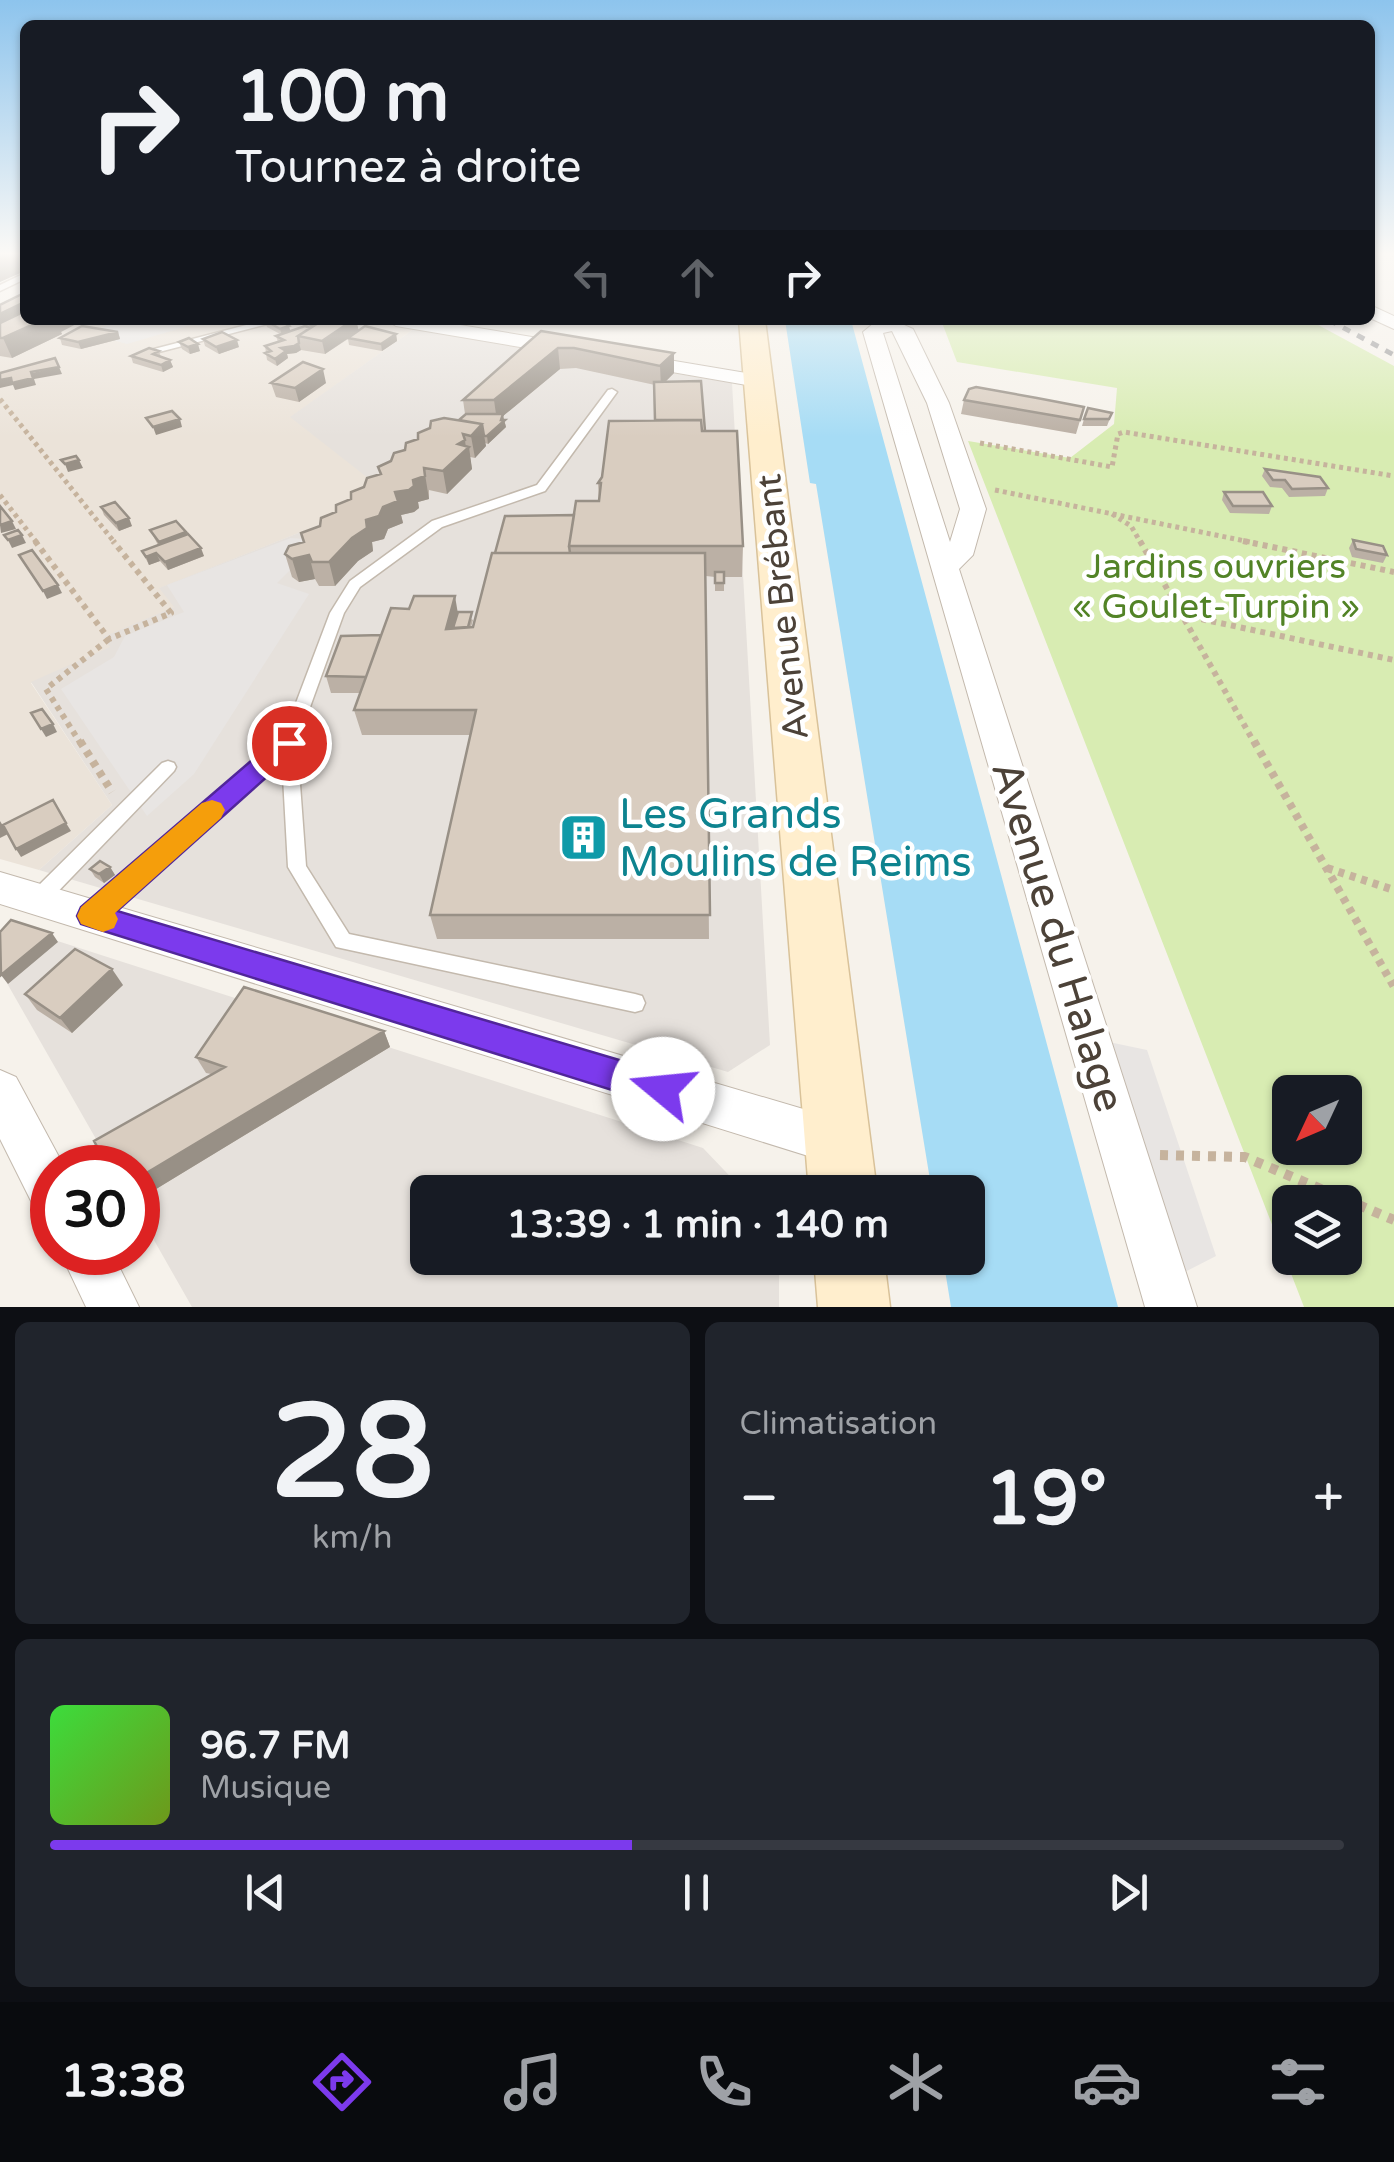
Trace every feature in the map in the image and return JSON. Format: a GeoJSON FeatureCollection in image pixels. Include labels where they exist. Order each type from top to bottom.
{"type":"FeatureCollection","features":[{"type":"Feature","properties":{"kind":"main road","name":"Avenue Brébant"},"geometry":{"type":"LineString","coordinates":[[752,325],[841,1175]]}},
{"type":"Feature","properties":{"kind":"main road"},"geometry":{"type":"LineString","coordinates":[[851,1275],[854,1307]]}},
{"type":"Feature","properties":{"kind":"street"},"geometry":{"type":"LineString","coordinates":[[426,325],[758,380]]}},
{"type":"Feature","properties":{"kind":"street","name":"Avenue du Halage"},"geometry":{"type":"LineString","coordinates":[[888,325],[874,332],[1171,1307]]}},
{"type":"Feature","properties":{"kind":"street","name":"Avenue du Halage"},"geometry":{"type":"LineString","coordinates":[[894,325],[903,329],[938,403],[973,509],[960,554],[948,565]]}},
{"type":"Feature","properties":{"kind":"street"},"geometry":{"type":"LineString","coordinates":[[19,894],[838,1142]]}},
{"type":"Feature","properties":{"kind":"street"},"geometry":{"type":"LineString","coordinates":[[0,1092],[30,1150]]}},
{"type":"Feature","properties":{"kind":"street"},"geometry":{"type":"LineString","coordinates":[[96,1275],[113,1307]]}},
{"type":"Feature","properties":{"kind":"lane"},"geometry":{"type":"LineString","coordinates":[[160,349],[258,325]]}},
{"type":"Feature","properties":{"kind":"lane"},"geometry":{"type":"LineString","coordinates":[[612,392],[541,488],[437,524],[356,584],[336,613],[289,743],[298,867],[343,941],[635,1003]]}},
{"type":"Feature","properties":{"kind":"lane"},"geometry":{"type":"LineString","coordinates":[[92,916],[289,743]]}},
{"type":"Feature","properties":{"kind":"lane"},"geometry":{"type":"LineString","coordinates":[[19,894],[125,812],[168,767]]}},
{"type":"Feature","properties":{"kind":"path"},"geometry":{"type":"LineString","coordinates":[[0,399],[171,613],[109,639],[46,688],[125,812]]}},
{"type":"Feature","properties":{"kind":"path"},"geometry":{"type":"LineString","coordinates":[[949,438],[1112,467],[1118,434],[1124,432],[1394,476]]}},
{"type":"Feature","properties":{"kind":"path"},"geometry":{"type":"LineString","coordinates":[[965,484],[1394,572]]}},
{"type":"Feature","properties":{"kind":"path"},"geometry":{"type":"LineString","coordinates":[[0,495],[109,639]]}},
{"type":"Feature","properties":{"kind":"path"},"geometry":{"type":"LineString","coordinates":[[1112,514],[1131,526],[1394,987]]}},
{"type":"Feature","properties":{"kind":"path"},"geometry":{"type":"LineString","coordinates":[[1182,615],[1394,660]]}},
{"type":"Feature","properties":{"kind":"path"},"geometry":{"type":"LineString","coordinates":[[1326,868],[1394,890]]}},
{"type":"Feature","properties":{"kind":"path"},"geometry":{"type":"LineString","coordinates":[[1124,1154],[1245,1157],[1394,1220]]}},
{"type":"Feature","properties":{"kind":"shaded area"},"geometry":{"type":"Polygon","coordinates":[[[0,321],[20,321],[20,325],[391,325],[414,329],[291,417],[383,489],[364,507],[160,588],[175,607],[104,637],[111,647],[31,683],[112,805],[39,870],[0,859],[0,321]]]}},
{"type":"Feature","properties":{"kind":"shaded area"},"geometry":{"type":"Polygon","coordinates":[[[107,325],[192,325],[127,344],[91,334],[107,325]]]}},
{"type":"Feature","properties":{"kind":"shaded area"},"geometry":{"type":"Polygon","coordinates":[[[414,329],[732,383],[770,1045],[728,1072],[39,870],[112,805],[31,682],[110,647],[103,637],[174,607],[159,588],[364,507],[382,489],[290,417],[414,329]]]}},
{"type":"Feature","properties":{"kind":"shaded area"},"geometry":{"type":"Polygon","coordinates":[[[291,538],[320,540],[277,583],[309,594],[194,774],[147,816],[61,689],[114,657],[125,636],[184,612],[167,585],[291,538]]]}},
{"type":"Feature","properties":{"kind":"shaded area"},"geometry":{"type":"Polygon","coordinates":[[[17,928],[703,1148],[729,1175],[410,1175],[410,1275],[779,1275],[779,1307],[192,1307],[160,1251],[160,1145],[99,1145],[0,971],[0,946],[17,928]]]}},
{"type":"Feature","properties":{"kind":"shaded area"},"geometry":{"type":"Polygon","coordinates":[[[1104,1041],[1147,1050],[1216,1256],[1179,1275],[1104,1041]]]}},
{"type":"Feature","properties":{"kind":"green space","name":"Jardins ouvriers « Goulet-Turpin »"},"geometry":{"type":"Polygon","coordinates":[[[943,325],[1318,325],[1394,366],[1394,1307],[1304,1307],[1292,1275],[1362,1275],[1362,1185],[1272,1185],[1272,1225],[968,441],[1070,458],[1114,424],[1117,388],[957,362],[943,325]]]}},
{"type":"Feature","properties":{"kind":"water"},"geometry":{"type":"Polygon","coordinates":[[[786,325],[852,325],[1118,1307],[951,1307],[946,1275],[985,1275],[985,1175],[929,1175],[816,484],[810,483],[786,325]]]}},
{"type":"Feature","properties":{"kind":"building"},"geometry":{"type":"Polygon","coordinates":[[[20,315],[20,325],[32,325],[0,338],[0,323],[20,315]]]}},
{"type":"Feature","properties":{"kind":"building"},"geometry":{"type":"Polygon","coordinates":[[[315,325],[346,325],[322,341],[298,336],[315,325]]]}},
{"type":"Feature","properties":{"kind":"building"},"geometry":{"type":"Polygon","coordinates":[[[82,326],[118,332],[78,342],[60,338],[82,326]]]}},
{"type":"Feature","properties":{"kind":"building"},"geometry":{"type":"Polygon","coordinates":[[[305,326],[310,328],[298,336],[299,343],[281,348],[286,351],[275,359],[265,353],[271,351],[265,346],[284,340],[276,336],[305,326]]]}},
{"type":"Feature","properties":{"kind":"building"},"geometry":{"type":"Polygon","coordinates":[[[365,326],[396,334],[381,344],[348,338],[365,326]]]}},
{"type":"Feature","properties":{"kind":"building"},"geometry":{"type":"Polygon","coordinates":[[[541,331],[674,353],[660,366],[558,348],[494,400],[463,400],[541,331]]]}},
{"type":"Feature","properties":{"kind":"building"},"geometry":{"type":"Polygon","coordinates":[[[222,332],[237,340],[216,347],[203,339],[222,332]]]}},
{"type":"Feature","properties":{"kind":"building"},"geometry":{"type":"Polygon","coordinates":[[[189,338],[198,344],[188,347],[179,342],[189,338]]]}},
{"type":"Feature","properties":{"kind":"building"},"geometry":{"type":"Polygon","coordinates":[[[149,348],[159,351],[153,354],[170,360],[161,365],[131,356],[149,348]]]}},
{"type":"Feature","properties":{"kind":"building"},"geometry":{"type":"Polygon","coordinates":[[[55,358],[59,367],[31,372],[33,378],[12,383],[11,378],[0,380],[0,373],[55,358]]]}},
{"type":"Feature","properties":{"kind":"building"},"geometry":{"type":"Polygon","coordinates":[[[303,362],[323,369],[295,388],[271,383],[303,362]]]}},
{"type":"Feature","properties":{"kind":"building"},"geometry":{"type":"Polygon","coordinates":[[[701,381],[705,431],[701,420],[655,420],[654,382],[701,381]]]}},
{"type":"Feature","properties":{"kind":"building"},"geometry":{"type":"Polygon","coordinates":[[[976,387],[1084,407],[1080,420],[964,400],[969,389],[976,387]]]}},
{"type":"Feature","properties":{"kind":"building"},"geometry":{"type":"Polygon","coordinates":[[[1088,408],[1112,413],[1109,419],[1084,419],[1088,408]]]}},
{"type":"Feature","properties":{"kind":"building"},"geometry":{"type":"Polygon","coordinates":[[[172,411],[180,419],[153,427],[146,418],[172,411]]]}},
{"type":"Feature","properties":{"kind":"building"},"geometry":{"type":"Polygon","coordinates":[[[466,414],[503,414],[501,420],[505,420],[484,436],[482,424],[459,420],[466,414]]]}},
{"type":"Feature","properties":{"kind":"building"},"geometry":{"type":"Polygon","coordinates":[[[444,418],[482,424],[471,436],[463,434],[465,440],[458,444],[469,447],[443,471],[424,468],[425,476],[413,480],[414,486],[409,490],[395,492],[398,501],[383,507],[379,516],[366,520],[367,528],[329,562],[312,562],[309,555],[292,559],[285,554],[289,546],[304,542],[301,533],[320,526],[321,518],[336,512],[336,505],[351,499],[351,492],[364,487],[367,478],[381,474],[378,467],[391,461],[394,453],[405,450],[406,443],[418,439],[418,433],[430,428],[431,421],[444,418]]]}},
{"type":"Feature","properties":{"kind":"building"},"geometry":{"type":"Polygon","coordinates":[[[701,420],[702,431],[737,431],[743,546],[569,546],[576,501],[599,501],[598,483],[609,421],[701,420]]]}},
{"type":"Feature","properties":{"kind":"building"},"geometry":{"type":"Polygon","coordinates":[[[76,456],[79,460],[65,464],[61,460],[76,456]]]}},
{"type":"Feature","properties":{"kind":"building"},"geometry":{"type":"Polygon","coordinates":[[[1265,469],[1320,477],[1328,488],[1292,489],[1285,480],[1273,480],[1265,469]]]}},
{"type":"Feature","properties":{"kind":"building"},"geometry":{"type":"Polygon","coordinates":[[[1224,492],[1263,492],[1272,506],[1233,506],[1224,492]]]}},
{"type":"Feature","properties":{"kind":"building"},"geometry":{"type":"Polygon","coordinates":[[[115,502],[129,518],[116,523],[101,507],[115,502]]]}},
{"type":"Feature","properties":{"kind":"building"},"geometry":{"type":"Polygon","coordinates":[[[0,506],[12,521],[0,525],[0,506]]]}},
{"type":"Feature","properties":{"kind":"building"},"geometry":{"type":"Polygon","coordinates":[[[574,515],[570,553],[495,553],[505,516],[574,515]]]}},
{"type":"Feature","properties":{"kind":"building"},"geometry":{"type":"Polygon","coordinates":[[[176,521],[186,532],[159,542],[150,530],[176,521]]]}},
{"type":"Feature","properties":{"kind":"building"},"geometry":{"type":"Polygon","coordinates":[[[18,530],[22,535],[8,540],[4,535],[18,530]]]}},
{"type":"Feature","properties":{"kind":"building"},"geometry":{"type":"Polygon","coordinates":[[[188,534],[201,548],[165,562],[156,553],[146,557],[142,551],[188,534]]]}},
{"type":"Feature","properties":{"kind":"building"},"geometry":{"type":"Polygon","coordinates":[[[1353,540],[1383,546],[1387,555],[1356,549],[1353,540]]]}},
{"type":"Feature","properties":{"kind":"building"},"geometry":{"type":"Polygon","coordinates":[[[32,550],[58,585],[43,591],[19,555],[32,550]]]}},
{"type":"Feature","properties":{"kind":"building","name":"Les Grands Moulins de Reims"},"geometry":{"type":"Polygon","coordinates":[[[492,553],[705,553],[710,915],[430,915],[476,710],[354,710],[391,608],[409,609],[414,596],[455,596],[446,629],[473,627],[492,553]]]}},
{"type":"Feature","properties":{"kind":"building"},"geometry":{"type":"Polygon","coordinates":[[[715,572],[724,572],[724,583],[715,583],[715,572]]]}},
{"type":"Feature","properties":{"kind":"building"},"geometry":{"type":"Polygon","coordinates":[[[458,612],[472,612],[468,627],[453,628],[458,612]]]}},
{"type":"Feature","properties":{"kind":"building"},"geometry":{"type":"Polygon","coordinates":[[[381,635],[366,677],[326,676],[341,636],[381,635]]]}},
{"type":"Feature","properties":{"kind":"building"},"geometry":{"type":"Polygon","coordinates":[[[42,709],[53,724],[41,729],[31,713],[42,709]]]}},
{"type":"Feature","properties":{"kind":"building"},"geometry":{"type":"Polygon","coordinates":[[[53,800],[66,823],[16,849],[3,825],[53,800]]]}},
{"type":"Feature","properties":{"kind":"building"},"geometry":{"type":"Polygon","coordinates":[[[100,861],[110,867],[99,874],[90,869],[100,861]]]}},
{"type":"Feature","properties":{"kind":"building"},"geometry":{"type":"Polygon","coordinates":[[[11,920],[52,933],[1,975],[0,932],[11,920]]]}},
{"type":"Feature","properties":{"kind":"building"},"geometry":{"type":"Polygon","coordinates":[[[75,949],[112,969],[60,1018],[25,994],[75,949]]]}},
{"type":"Feature","properties":{"kind":"building"},"geometry":{"type":"Polygon","coordinates":[[[244,987],[384,1031],[160,1165],[160,1145],[96,1145],[94,1141],[225,1067],[196,1057],[244,987]]]}},
{"type":"Feature","properties":{"kind":"railway"},"geometry":{"type":"LineString","coordinates":[[1338,325],[1394,355]]}},
{"type":"Feature","properties":{"kind":"slow traffic"},"geometry":{"type":"LineString","coordinates":[[103,919],[92,916],[212,810]]}},
{"type":"Feature","properties":{"kind":"place","name":"Les Grands Moulins de Reims"},"geometry":{"type":"Point","coordinates":[584,837]}},
{"type":"Feature","properties":{"kind":"route"},"geometry":{"type":"LineString","coordinates":[[289,743],[92,916],[663,1089]]}}]}
